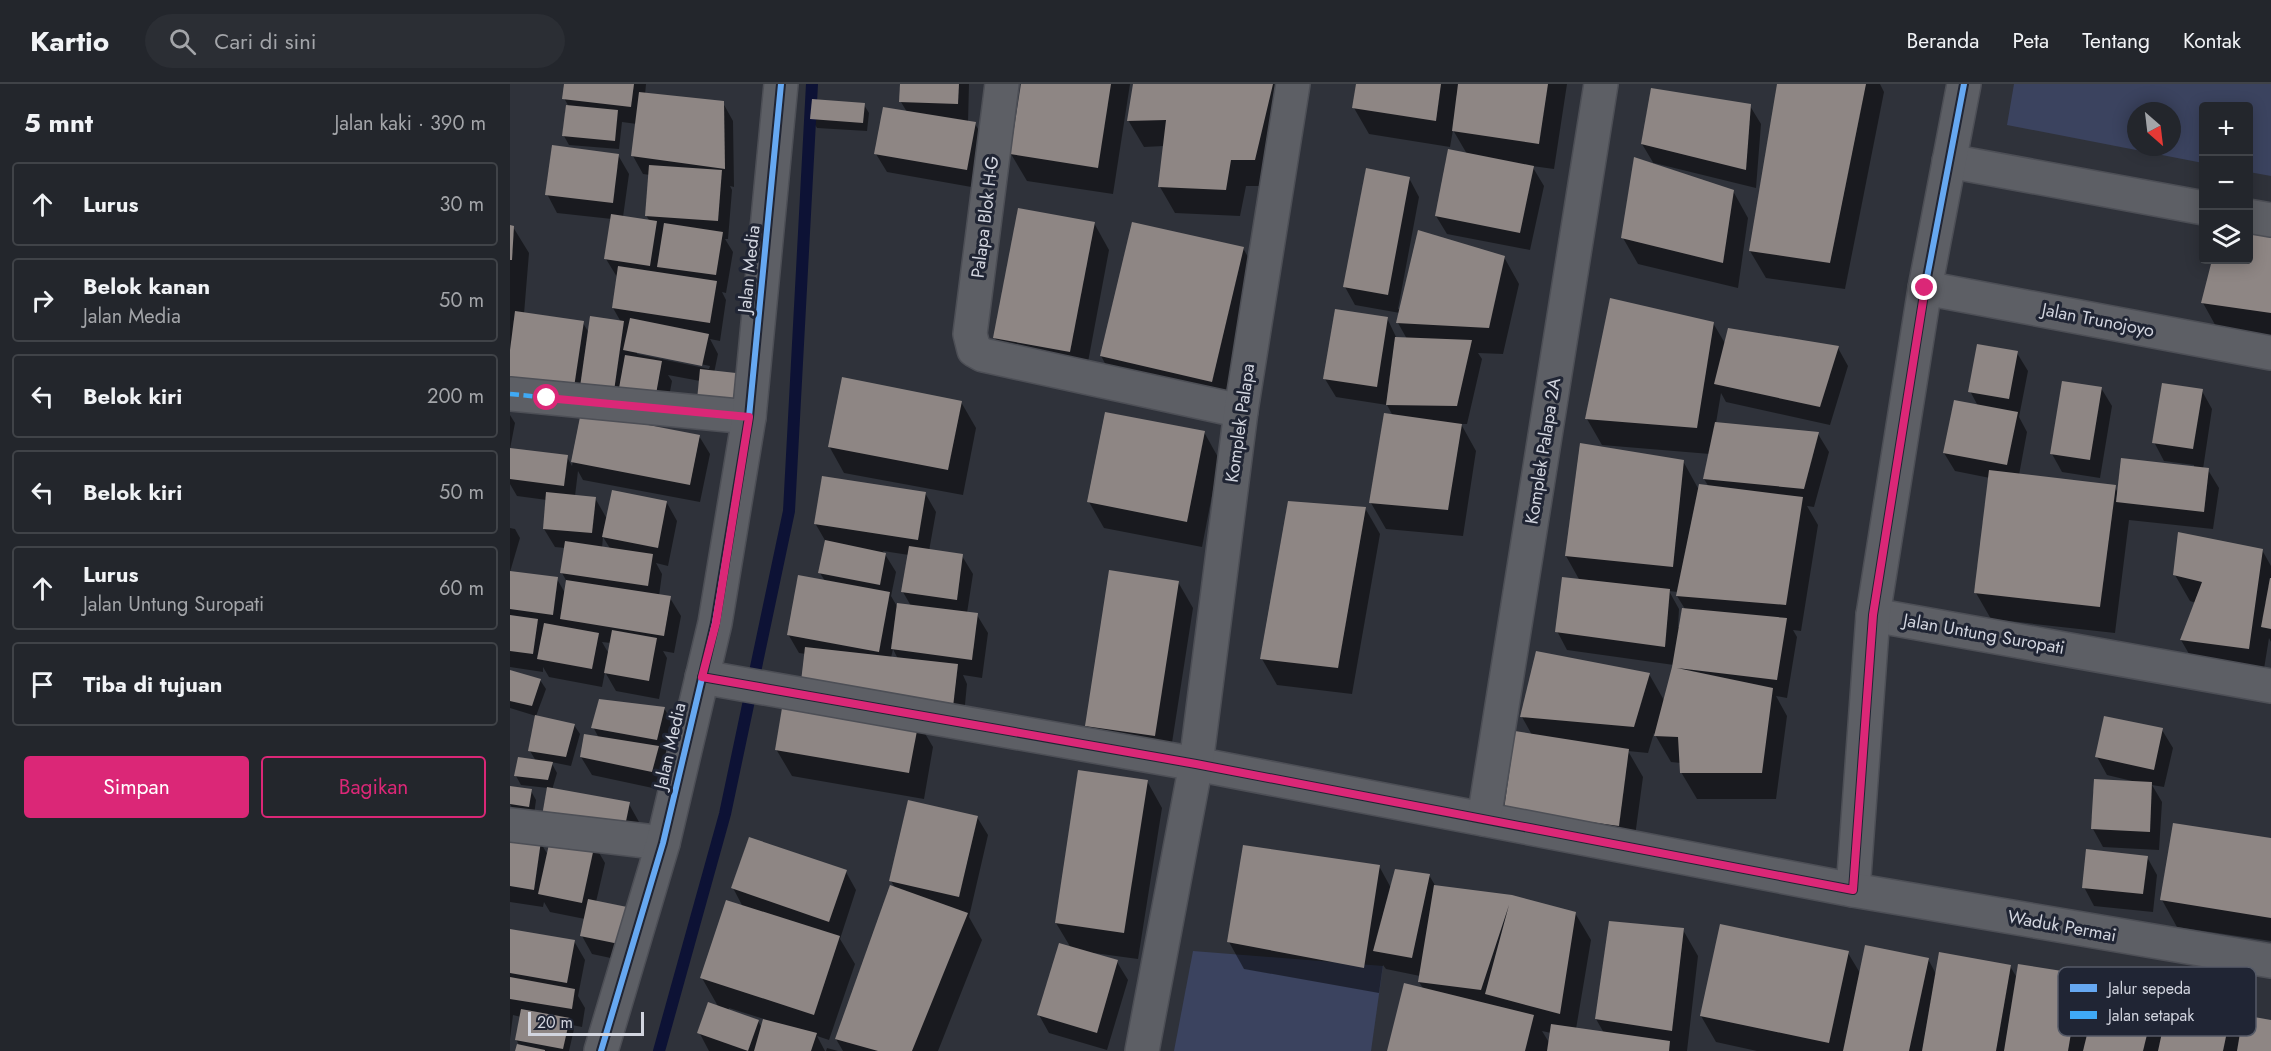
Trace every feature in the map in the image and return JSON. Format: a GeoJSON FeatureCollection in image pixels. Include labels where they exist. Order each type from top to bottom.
{"type":"FeatureCollection","features":[{"type":"Feature","properties":{"kind":"street","name":"Jalan Media"},"geometry":{"type":"LineString","coordinates":[[601,1051],[663,843],[708,678],[749,417],[781,84]]}},
{"type":"Feature","properties":{"kind":"street","name":"Palapa Blok H-G"},"geometry":{"type":"LineString","coordinates":[[1002,84],[970,334],[974,350],[983,355],[1241,411]]}},
{"type":"Feature","properties":{"kind":"street","name":"Komplek Palapa"},"geometry":{"type":"LineString","coordinates":[[1142,1051],[1196,764],[1241,411],[1293,84]]}},
{"type":"Feature","properties":{"kind":"street","name":"Komplek Palapa 2A"},"geometry":{"type":"LineString","coordinates":[[1484,819],[1601,84]]}},
{"type":"Feature","properties":{"kind":"street"},"geometry":{"type":"LineString","coordinates":[[1853,890],[1873,615],[1925,288],[1964,84]]}},
{"type":"Feature","properties":{"kind":"street"},"geometry":{"type":"LineString","coordinates":[[1949,161],[2199,207]]}},
{"type":"Feature","properties":{"kind":"street"},"geometry":{"type":"LineString","coordinates":[[2253,217],[2271,220]]}},
{"type":"Feature","properties":{"kind":"street","name":"Jalan Trunojoyo"},"geometry":{"type":"LineString","coordinates":[[1925,288],[2271,353]]}},
{"type":"Feature","properties":{"kind":"street"},"geometry":{"type":"LineString","coordinates":[[510,394],[749,417]]}},
{"type":"Feature","properties":{"kind":"street","name":"Jalan Untung Suropati"},"geometry":{"type":"LineString","coordinates":[[1873,615],[2271,686]]}},
{"type":"Feature","properties":{"kind":"street","name":"Waduk Permai"},"geometry":{"type":"LineString","coordinates":[[708,678],[1196,764],[1853,890],[2271,961]]}},
{"type":"Feature","properties":{"kind":"street"},"geometry":{"type":"LineString","coordinates":[[510,825],[663,843]]}},
{"type":"Feature","properties":{"kind":"shaded area"},"geometry":{"type":"Polygon","coordinates":[[[2014,84],[2271,84],[2271,176],[2253,173],[2253,102],[2199,102],[2199,162],[2167,156],[2181,156],[2181,102],[2127,102],[2127,148],[2007,125],[2014,84]]]}},
{"type":"Feature","properties":{"kind":"shaded area"},"geometry":{"type":"Polygon","coordinates":[[[1193,951],[1383,966],[1371,1051],[1174,1051],[1193,951]]]}},
{"type":"Feature","properties":{"kind":"building"},"geometry":{"type":"Polygon","coordinates":[[[564,84],[634,84],[631,107],[562,99],[564,84]]]}},
{"type":"Feature","properties":{"kind":"building"},"geometry":{"type":"Polygon","coordinates":[[[900,84],[959,84],[958,104],[899,102],[900,84]]]}},
{"type":"Feature","properties":{"kind":"building"},"geometry":{"type":"Polygon","coordinates":[[[1021,84],[1111,84],[1098,168],[1010,154],[1021,84]]]}},
{"type":"Feature","properties":{"kind":"building"},"geometry":{"type":"Polygon","coordinates":[[[1133,84],[1273,84],[1255,160],[1231,160],[1226,190],[1158,187],[1166,120],[1127,121],[1133,84]]]}},
{"type":"Feature","properties":{"kind":"building"},"geometry":{"type":"Polygon","coordinates":[[[1356,84],[1441,84],[1436,121],[1352,108],[1356,84]]]}},
{"type":"Feature","properties":{"kind":"building"},"geometry":{"type":"Polygon","coordinates":[[[1458,84],[1548,84],[1539,144],[1452,131],[1458,84]]]}},
{"type":"Feature","properties":{"kind":"building"},"geometry":{"type":"Polygon","coordinates":[[[1777,84],[1866,84],[1830,263],[1749,251],[1777,84]]]}},
{"type":"Feature","properties":{"kind":"building"},"geometry":{"type":"Polygon","coordinates":[[[1651,88],[1751,104],[1746,170],[1641,144],[1651,88]]]}},
{"type":"Feature","properties":{"kind":"building"},"geometry":{"type":"Polygon","coordinates":[[[639,92],[724,101],[725,169],[631,156],[639,92]]]}},
{"type":"Feature","properties":{"kind":"building"},"geometry":{"type":"Polygon","coordinates":[[[812,99],[865,103],[863,123],[810,119],[812,99]]]}},
{"type":"Feature","properties":{"kind":"building"},"geometry":{"type":"Polygon","coordinates":[[[566,105],[618,110],[615,141],[562,136],[566,105]]]}},
{"type":"Feature","properties":{"kind":"building"},"geometry":{"type":"Polygon","coordinates":[[[883,107],[976,122],[967,170],[874,154],[883,107]]]}},
{"type":"Feature","properties":{"kind":"building"},"geometry":{"type":"Polygon","coordinates":[[[552,145],[619,154],[613,203],[545,195],[552,145]]]}},
{"type":"Feature","properties":{"kind":"building"},"geometry":{"type":"Polygon","coordinates":[[[1448,149],[1534,166],[1520,233],[1435,216],[1448,149]]]}},
{"type":"Feature","properties":{"kind":"building"},"geometry":{"type":"Polygon","coordinates":[[[1634,157],[1734,190],[1723,263],[1621,238],[1634,157]]]}},
{"type":"Feature","properties":{"kind":"building"},"geometry":{"type":"Polygon","coordinates":[[[649,165],[722,170],[718,221],[645,216],[649,165]]]}},
{"type":"Feature","properties":{"kind":"building"},"geometry":{"type":"Polygon","coordinates":[[[1366,168],[1410,177],[1388,295],[1343,287],[1366,168]]]}},
{"type":"Feature","properties":{"kind":"building"},"geometry":{"type":"Polygon","coordinates":[[[1018,208],[1095,222],[1070,352],[993,338],[1018,208]]]}},
{"type":"Feature","properties":{"kind":"building"},"geometry":{"type":"Polygon","coordinates":[[[611,214],[657,221],[650,266],[604,259],[611,214]]]}},
{"type":"Feature","properties":{"kind":"building"},"geometry":{"type":"Polygon","coordinates":[[[1132,222],[1244,247],[1212,382],[1100,356],[1132,222]]]}},
{"type":"Feature","properties":{"kind":"building"},"geometry":{"type":"Polygon","coordinates":[[[664,223],[723,232],[716,275],[657,267],[664,223]]]}},
{"type":"Feature","properties":{"kind":"building"},"geometry":{"type":"Polygon","coordinates":[[[510,225],[514,226],[512,260],[510,260],[510,225]]]}},
{"type":"Feature","properties":{"kind":"building"},"geometry":{"type":"Polygon","coordinates":[[[1418,230],[1505,256],[1489,328],[1396,323],[1418,230]]]}},
{"type":"Feature","properties":{"kind":"building"},"geometry":{"type":"Polygon","coordinates":[[[2253,233],[2271,236],[2271,313],[2201,303],[2211,264],[2253,264],[2253,233]]]}},
{"type":"Feature","properties":{"kind":"building"},"geometry":{"type":"Polygon","coordinates":[[[618,266],[717,281],[710,323],[612,308],[618,266]]]}},
{"type":"Feature","properties":{"kind":"building"},"geometry":{"type":"Polygon","coordinates":[[[1610,298],[1714,322],[1697,428],[1585,419],[1610,298]]]}},
{"type":"Feature","properties":{"kind":"building"},"geometry":{"type":"Polygon","coordinates":[[[1335,309],[1388,317],[1377,387],[1323,379],[1335,309]]]}},
{"type":"Feature","properties":{"kind":"building"},"geometry":{"type":"Polygon","coordinates":[[[515,311],[584,321],[573,394],[510,385],[510,350],[515,311]]]}},
{"type":"Feature","properties":{"kind":"building"},"geometry":{"type":"Polygon","coordinates":[[[590,316],[624,321],[613,398],[579,394],[590,316]]]}},
{"type":"Feature","properties":{"kind":"building"},"geometry":{"type":"Polygon","coordinates":[[[630,318],[709,334],[702,366],[623,350],[630,318]]]}},
{"type":"Feature","properties":{"kind":"building"},"geometry":{"type":"Polygon","coordinates":[[[1728,328],[1839,346],[1820,407],[1714,384],[1728,328]]]}},
{"type":"Feature","properties":{"kind":"building"},"geometry":{"type":"Polygon","coordinates":[[[1395,337],[1472,340],[1457,406],[1386,405],[1395,337]]]}},
{"type":"Feature","properties":{"kind":"building"},"geometry":{"type":"Polygon","coordinates":[[[1977,344],[2018,351],[2009,399],[1968,392],[1977,344]]]}},
{"type":"Feature","properties":{"kind":"building"},"geometry":{"type":"Polygon","coordinates":[[[625,355],[662,361],[654,405],[617,399],[625,355]]]}},
{"type":"Feature","properties":{"kind":"building"},"geometry":{"type":"Polygon","coordinates":[[[700,369],[736,373],[733,404],[697,400],[700,369]]]}},
{"type":"Feature","properties":{"kind":"building"},"geometry":{"type":"Polygon","coordinates":[[[842,377],[962,401],[948,470],[828,447],[842,377]]]}},
{"type":"Feature","properties":{"kind":"building"},"geometry":{"type":"Polygon","coordinates":[[[2062,381],[2102,387],[2090,460],[2050,454],[2062,381]]]}},
{"type":"Feature","properties":{"kind":"building"},"geometry":{"type":"Polygon","coordinates":[[[2162,383],[2203,389],[2193,449],[2152,443],[2162,383]]]}},
{"type":"Feature","properties":{"kind":"building"},"geometry":{"type":"Polygon","coordinates":[[[1954,400],[2018,412],[2007,465],[1943,453],[1954,400]]]}},
{"type":"Feature","properties":{"kind":"building"},"geometry":{"type":"Polygon","coordinates":[[[581,412],[700,435],[690,485],[571,462],[581,412]]]}},
{"type":"Feature","properties":{"kind":"building"},"geometry":{"type":"Polygon","coordinates":[[[1105,412],[1205,431],[1187,522],[1087,502],[1105,412]]]}},
{"type":"Feature","properties":{"kind":"building"},"geometry":{"type":"Polygon","coordinates":[[[1384,413],[1462,424],[1448,510],[1369,503],[1384,413]]]}},
{"type":"Feature","properties":{"kind":"building"},"geometry":{"type":"Polygon","coordinates":[[[1715,422],[1819,432],[1804,489],[1703,479],[1715,422]]]}},
{"type":"Feature","properties":{"kind":"building"},"geometry":{"type":"Polygon","coordinates":[[[1580,443],[1684,460],[1673,567],[1565,556],[1580,443]]]}},
{"type":"Feature","properties":{"kind":"building"},"geometry":{"type":"Polygon","coordinates":[[[510,448],[568,455],[564,486],[510,479],[510,448]]]}},
{"type":"Feature","properties":{"kind":"building"},"geometry":{"type":"Polygon","coordinates":[[[2121,458],[2209,468],[2204,512],[2116,502],[2121,458]]]}},
{"type":"Feature","properties":{"kind":"building"},"geometry":{"type":"Polygon","coordinates":[[[1989,470],[2116,485],[2100,607],[1974,593],[1989,470]]]}},
{"type":"Feature","properties":{"kind":"building"},"geometry":{"type":"Polygon","coordinates":[[[822,476],[926,492],[918,540],[814,524],[822,476]]]}},
{"type":"Feature","properties":{"kind":"building"},"geometry":{"type":"Polygon","coordinates":[[[1699,484],[1803,497],[1786,605],[1676,596],[1699,484]]]}},
{"type":"Feature","properties":{"kind":"building"},"geometry":{"type":"Polygon","coordinates":[[[612,490],[667,501],[658,548],[602,537],[612,490]]]}},
{"type":"Feature","properties":{"kind":"building"},"geometry":{"type":"Polygon","coordinates":[[[546,492],[596,497],[592,533],[543,529],[546,492]]]}},
{"type":"Feature","properties":{"kind":"building"},"geometry":{"type":"Polygon","coordinates":[[[1288,501],[1366,507],[1338,668],[1260,659],[1288,501]]]}},
{"type":"Feature","properties":{"kind":"building"},"geometry":{"type":"Polygon","coordinates":[[[2178,532],[2263,549],[2249,649],[2180,640],[2202,582],[2173,575],[2178,532]]]}},
{"type":"Feature","properties":{"kind":"building"},"geometry":{"type":"Polygon","coordinates":[[[825,540],[886,553],[880,585],[818,573],[825,540]]]}},
{"type":"Feature","properties":{"kind":"building"},"geometry":{"type":"Polygon","coordinates":[[[565,541],[653,554],[648,586],[560,573],[565,541]]]}},
{"type":"Feature","properties":{"kind":"building"},"geometry":{"type":"Polygon","coordinates":[[[909,546],[963,554],[957,600],[901,592],[909,546]]]}},
{"type":"Feature","properties":{"kind":"building"},"geometry":{"type":"Polygon","coordinates":[[[1109,570],[1179,581],[1155,736],[1085,726],[1109,570]]]}},
{"type":"Feature","properties":{"kind":"building"},"geometry":{"type":"Polygon","coordinates":[[[510,571],[558,577],[553,615],[510,609],[510,571]]]}},
{"type":"Feature","properties":{"kind":"building"},"geometry":{"type":"Polygon","coordinates":[[[798,575],[890,592],[879,652],[787,635],[798,575]]]}},
{"type":"Feature","properties":{"kind":"building"},"geometry":{"type":"Polygon","coordinates":[[[1562,577],[1670,589],[1665,647],[1555,632],[1562,577]]]}},
{"type":"Feature","properties":{"kind":"building"},"geometry":{"type":"Polygon","coordinates":[[[2271,578],[2271,629],[2261,627],[2271,578]]]}},
{"type":"Feature","properties":{"kind":"building"},"geometry":{"type":"Polygon","coordinates":[[[566,580],[671,596],[664,636],[560,619],[566,580]]]}},
{"type":"Feature","properties":{"kind":"building"},"geometry":{"type":"Polygon","coordinates":[[[897,603],[978,613],[972,660],[891,649],[897,603]]]}},
{"type":"Feature","properties":{"kind":"building"},"geometry":{"type":"Polygon","coordinates":[[[1682,608],[1787,618],[1777,680],[1677,668],[1773,688],[1762,773],[1680,773],[1678,737],[1654,736],[1672,667],[1682,608]]]}},
{"type":"Feature","properties":{"kind":"building"},"geometry":{"type":"Polygon","coordinates":[[[510,615],[538,619],[533,654],[510,651],[510,615]]]}},
{"type":"Feature","properties":{"kind":"building"},"geometry":{"type":"Polygon","coordinates":[[[544,623],[599,633],[592,669],[537,659],[544,623]]]}},
{"type":"Feature","properties":{"kind":"building"},"geometry":{"type":"Polygon","coordinates":[[[612,630],[657,638],[649,681],[604,673],[612,630]]]}},
{"type":"Feature","properties":{"kind":"building"},"geometry":{"type":"Polygon","coordinates":[[[805,647],[958,664],[953,707],[800,690],[805,647]]]}},
{"type":"Feature","properties":{"kind":"building"},"geometry":{"type":"Polygon","coordinates":[[[1536,651],[1650,673],[1634,727],[1520,717],[1536,651]]]}},
{"type":"Feature","properties":{"kind":"building"},"geometry":{"type":"Polygon","coordinates":[[[510,670],[541,679],[532,706],[510,701],[510,670]]]}},
{"type":"Feature","properties":{"kind":"building"},"geometry":{"type":"Polygon","coordinates":[[[784,696],[919,720],[909,773],[775,750],[784,696]]]}},
{"type":"Feature","properties":{"kind":"building"},"geometry":{"type":"Polygon","coordinates":[[[599,699],[665,707],[657,740],[591,728],[599,699]]]}},
{"type":"Feature","properties":{"kind":"building"},"geometry":{"type":"Polygon","coordinates":[[[535,715],[575,724],[566,757],[528,751],[535,715]]]}},
{"type":"Feature","properties":{"kind":"building"},"geometry":{"type":"Polygon","coordinates":[[[2104,716],[2163,728],[2154,770],[2095,757],[2104,716]]]}},
{"type":"Feature","properties":{"kind":"building"},"geometry":{"type":"Polygon","coordinates":[[[1515,731],[1629,749],[1619,826],[1504,810],[1515,731]]]}},
{"type":"Feature","properties":{"kind":"building"},"geometry":{"type":"Polygon","coordinates":[[[584,734],[659,746],[652,772],[580,757],[584,734]]]}},
{"type":"Feature","properties":{"kind":"building"},"geometry":{"type":"Polygon","coordinates":[[[518,757],[553,762],[548,780],[514,776],[518,757]]]}},
{"type":"Feature","properties":{"kind":"building"},"geometry":{"type":"Polygon","coordinates":[[[1078,770],[1148,780],[1124,933],[1055,923],[1078,770]]]}},
{"type":"Feature","properties":{"kind":"building"},"geometry":{"type":"Polygon","coordinates":[[[2094,779],[2152,782],[2150,832],[2091,829],[2094,779]]]}},
{"type":"Feature","properties":{"kind":"building"},"geometry":{"type":"Polygon","coordinates":[[[510,786],[532,789],[529,807],[510,804],[510,786]]]}},
{"type":"Feature","properties":{"kind":"building"},"geometry":{"type":"Polygon","coordinates":[[[547,787],[630,802],[624,831],[542,816],[547,787]]]}},
{"type":"Feature","properties":{"kind":"building"},"geometry":{"type":"Polygon","coordinates":[[[908,800],[978,816],[959,897],[889,881],[908,800]]]}},
{"type":"Feature","properties":{"kind":"building"},"geometry":{"type":"Polygon","coordinates":[[[2173,823],[2271,838],[2271,918],[2160,900],[2173,823]]]}},
{"type":"Feature","properties":{"kind":"building"},"geometry":{"type":"Polygon","coordinates":[[[551,835],[595,843],[582,903],[538,894],[551,835]]]}},
{"type":"Feature","properties":{"kind":"building"},"geometry":{"type":"Polygon","coordinates":[[[510,836],[541,841],[534,890],[510,886],[510,836]]]}},
{"type":"Feature","properties":{"kind":"building"},"geometry":{"type":"Polygon","coordinates":[[[749,837],[847,870],[829,922],[731,888],[749,837]]]}},
{"type":"Feature","properties":{"kind":"building"},"geometry":{"type":"Polygon","coordinates":[[[1243,845],[1380,865],[1364,968],[1227,942],[1243,845]]]}},
{"type":"Feature","properties":{"kind":"building"},"geometry":{"type":"Polygon","coordinates":[[[2086,849],[2148,856],[2143,894],[2082,888],[2086,849]]]}},
{"type":"Feature","properties":{"kind":"building"},"geometry":{"type":"Polygon","coordinates":[[[1395,869],[1430,874],[1412,958],[1373,951],[1395,869]]]}},
{"type":"Feature","properties":{"kind":"building"},"geometry":{"type":"Polygon","coordinates":[[[890,885],[968,913],[912,1051],[878,1051],[835,1039],[890,885]]]}},
{"type":"Feature","properties":{"kind":"building"},"geometry":{"type":"Polygon","coordinates":[[[1434,885],[1512,895],[1576,912],[1560,1014],[1485,994],[1509,905],[1481,990],[1418,982],[1434,885]]]}},
{"type":"Feature","properties":{"kind":"building"},"geometry":{"type":"Polygon","coordinates":[[[588,899],[632,908],[624,945],[580,936],[588,899]]]}},
{"type":"Feature","properties":{"kind":"building"},"geometry":{"type":"Polygon","coordinates":[[[726,900],[840,936],[814,1015],[700,978],[726,900]]]}},
{"type":"Feature","properties":{"kind":"building"},"geometry":{"type":"Polygon","coordinates":[[[1609,921],[1684,928],[1672,1031],[1595,1019],[1609,921]]]}},
{"type":"Feature","properties":{"kind":"building"},"geometry":{"type":"Polygon","coordinates":[[[1720,924],[1849,951],[1829,1043],[1700,1016],[1720,924]]]}},
{"type":"Feature","properties":{"kind":"building"},"geometry":{"type":"Polygon","coordinates":[[[510,929],[575,940],[567,983],[510,973],[510,929]]]}},
{"type":"Feature","properties":{"kind":"building"},"geometry":{"type":"Polygon","coordinates":[[[1059,943],[1118,960],[1097,1033],[1037,1015],[1059,943]]]}},
{"type":"Feature","properties":{"kind":"building"},"geometry":{"type":"Polygon","coordinates":[[[1865,945],[1929,958],[1909,1051],[1843,1051],[1865,945]]]}},
{"type":"Feature","properties":{"kind":"building"},"geometry":{"type":"Polygon","coordinates":[[[1939,952],[2011,965],[1996,1051],[1922,1051],[1939,952]]]}},
{"type":"Feature","properties":{"kind":"building"},"geometry":{"type":"Polygon","coordinates":[[[2018,964],[2058,970],[2058,1036],[2071,1036],[2068,1051],[2004,1051],[2018,964]]]}},
{"type":"Feature","properties":{"kind":"building"},"geometry":{"type":"Polygon","coordinates":[[[510,977],[575,989],[572,1009],[510,999],[510,977]]]}},
{"type":"Feature","properties":{"kind":"building"},"geometry":{"type":"Polygon","coordinates":[[[1404,983],[1534,1015],[1525,1051],[1387,1051],[1404,983]]]}},
{"type":"Feature","properties":{"kind":"building"},"geometry":{"type":"Polygon","coordinates":[[[708,1002],[759,1020],[748,1051],[697,1033],[708,1002]]]}},
{"type":"Feature","properties":{"kind":"building"},"geometry":{"type":"Polygon","coordinates":[[[521,1009],[570,1018],[563,1049],[515,1040],[521,1009]]]}},
{"type":"Feature","properties":{"kind":"building"},"geometry":{"type":"Polygon","coordinates":[[[2256,1017],[2271,1020],[2271,1051],[2237,1051],[2240,1036],[2256,1036],[2256,1017]]]}},
{"type":"Feature","properties":{"kind":"building"},"geometry":{"type":"Polygon","coordinates":[[[763,1019],[817,1033],[811,1051],[754,1051],[763,1019]]]}},
{"type":"Feature","properties":{"kind":"building"},"geometry":{"type":"Polygon","coordinates":[[[1551,1024],[1670,1041],[1669,1051],[1547,1051],[1551,1024]]]}},
{"type":"Feature","properties":{"kind":"building"},"geometry":{"type":"Polygon","coordinates":[[[2087,1036],[2147,1036],[2143,1051],[2083,1051],[2087,1036]]]}},
{"type":"Feature","properties":{"kind":"building"},"geometry":{"type":"Polygon","coordinates":[[[2161,1036],[2226,1036],[2223,1051],[2158,1051],[2161,1036]]]}},
{"type":"Feature","properties":{"kind":"building"},"geometry":{"type":"Polygon","coordinates":[[[517,1044],[545,1050],[545,1051],[515,1051],[517,1044]]]}},
{"type":"Feature","properties":{"kind":"waterway"},"geometry":{"type":"LineString","coordinates":[[659,1051],[725,814],[789,511],[812,84]]}},
{"type":"Feature","properties":{"kind":"marked path"},"geometry":{"type":"LineString","coordinates":[[510,394],[749,417]]}},
{"type":"Feature","properties":{"kind":"cycle path"},"geometry":{"type":"LineString","coordinates":[[601,1051],[663,843],[715,623],[749,417],[781,84]]}},
{"type":"Feature","properties":{"kind":"cycle path"},"geometry":{"type":"LineString","coordinates":[[702,677],[1196,764],[1853,890],[1873,615],[1925,288],[1964,84]]}},
{"type":"Feature","properties":{"kind":"route"},"geometry":{"type":"LineString","coordinates":[[547,398],[749,417],[716,623],[702,677],[1196,764],[1853,890],[1873,615],[1925,288]]}}]}
